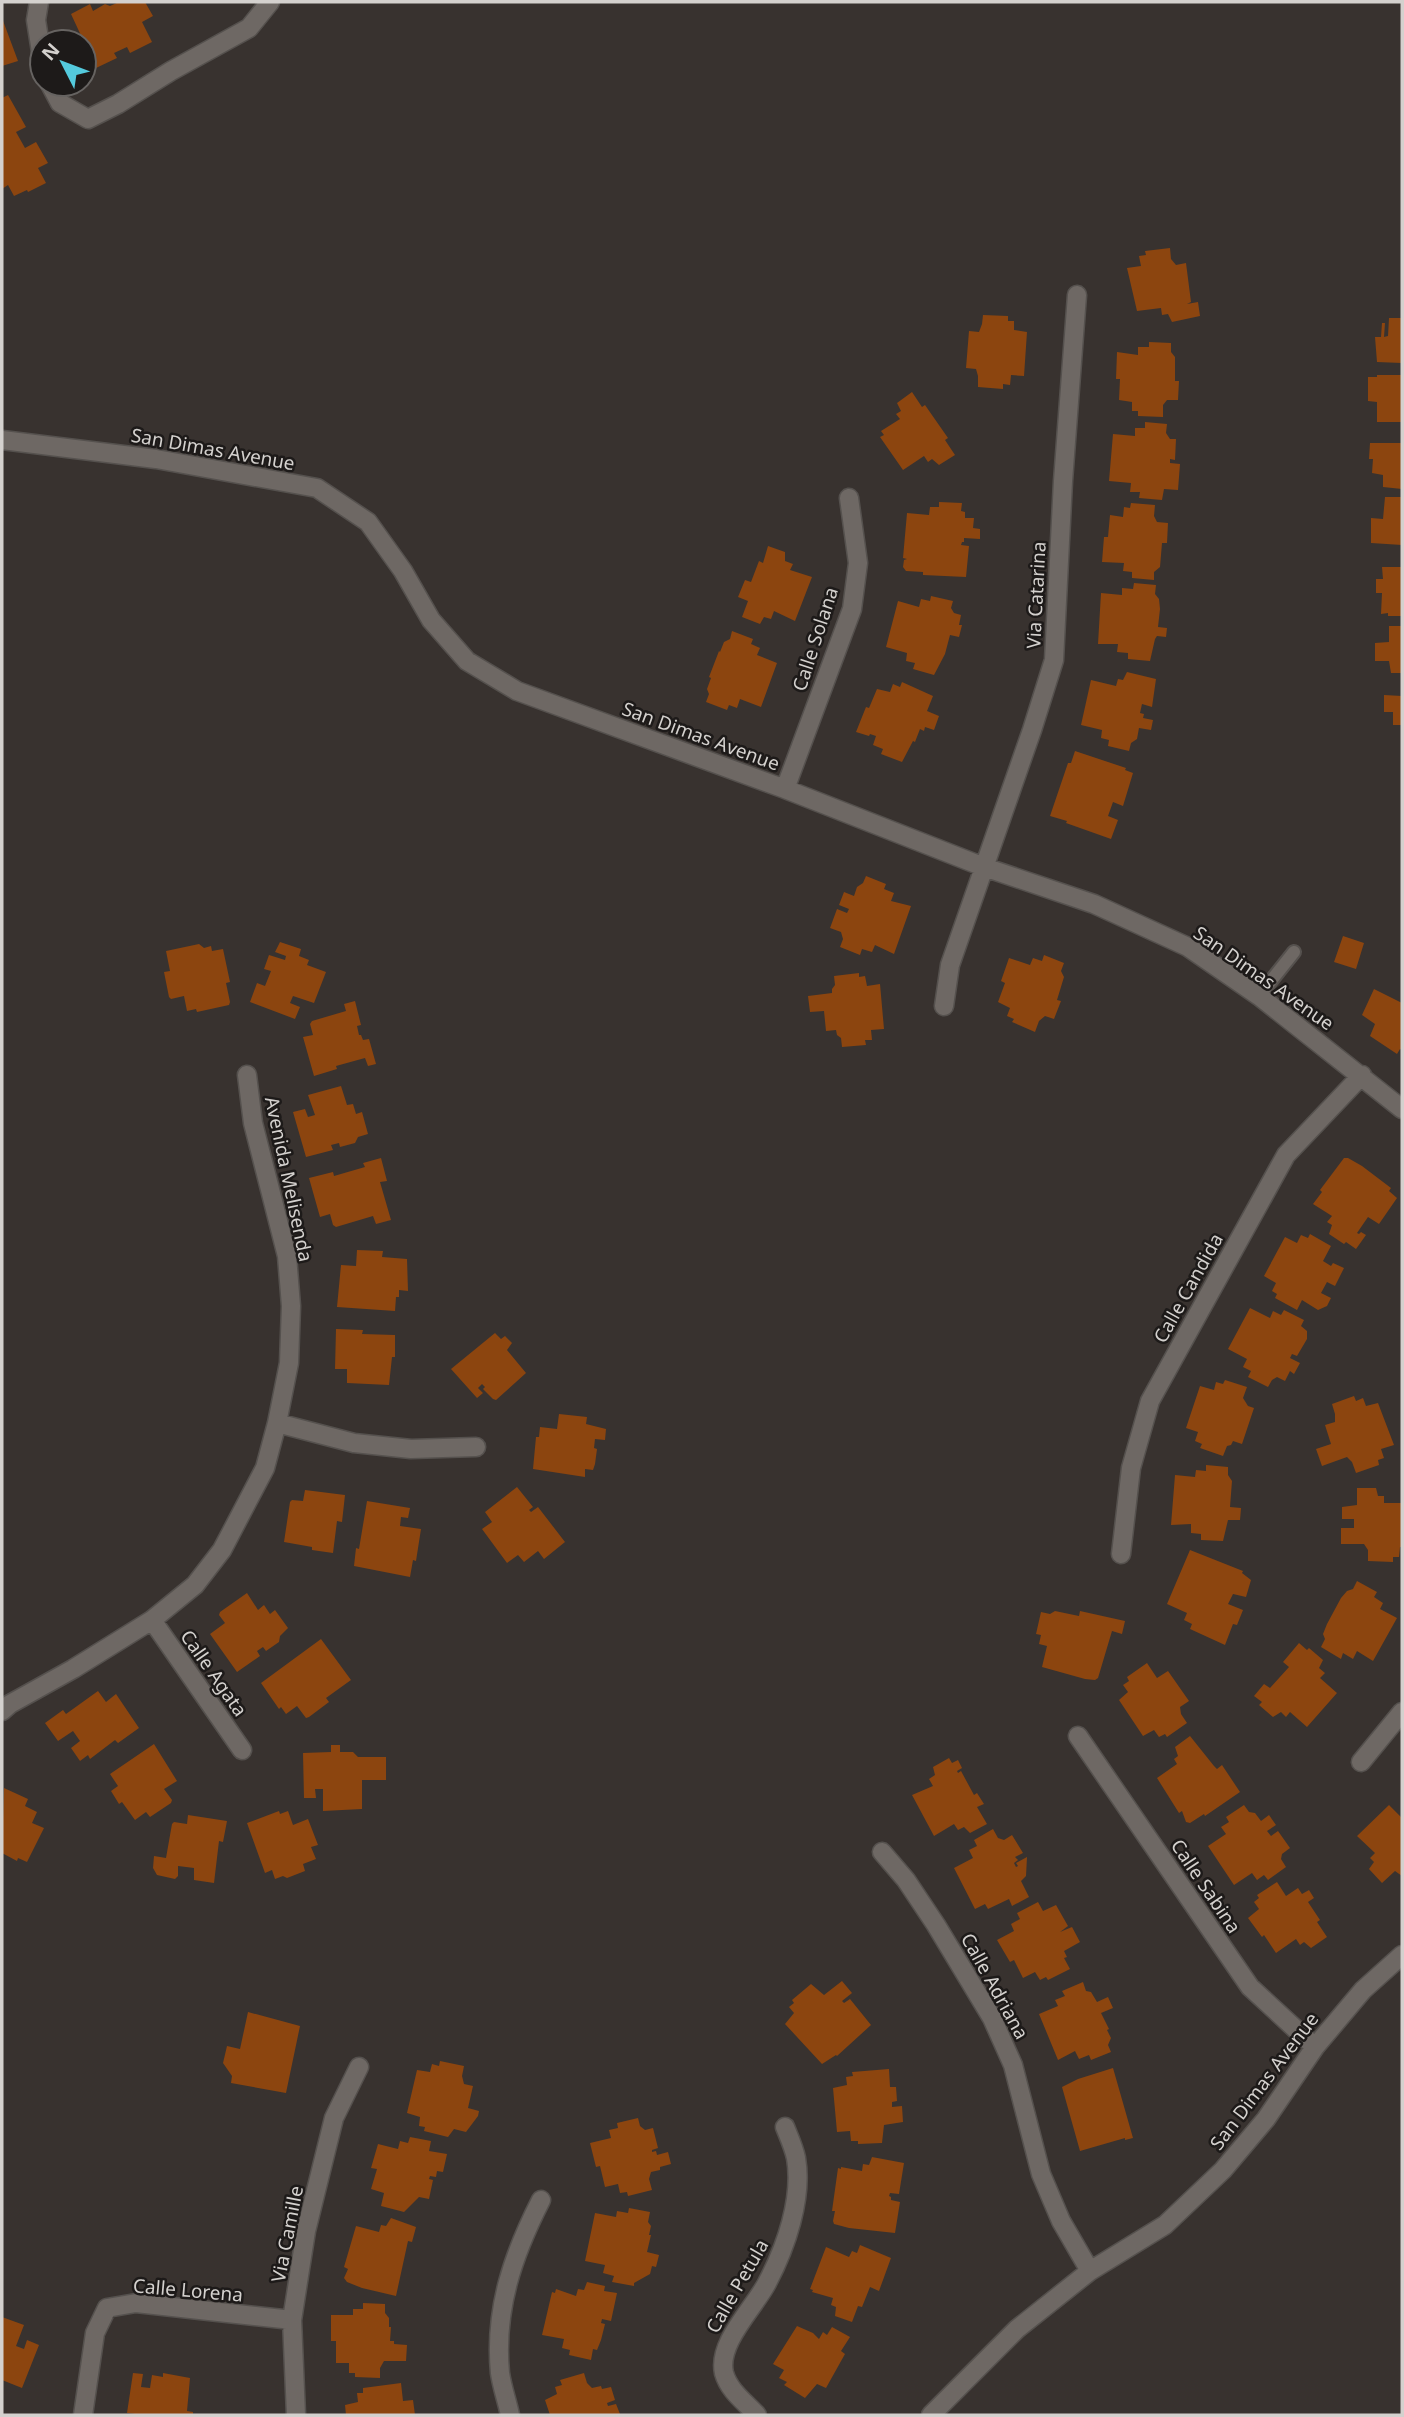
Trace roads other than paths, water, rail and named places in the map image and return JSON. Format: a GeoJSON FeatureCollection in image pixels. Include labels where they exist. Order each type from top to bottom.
{"type":"FeatureCollection","features":[{"type":"Feature","properties":{"kind":"street"},"geometry":{"type":"LineString","coordinates":[[37,28],[39,2]]}},
{"type":"Feature","properties":{"kind":"street"},"geometry":{"type":"LineString","coordinates":[[57,98],[60,103],[88,119],[249,28],[270,2]]}},
{"type":"Feature","properties":{"kind":"street","name":"Via Catarina"},"geometry":{"type":"LineString","coordinates":[[944,1006],[950,965],[1054,660],[1063,481],[1077,295]]}},
{"type":"Feature","properties":{"kind":"street","name":"San Dimas Avenue"},"geometry":{"type":"LineString","coordinates":[[2,440],[156,458],[317,488],[368,522],[403,571],[431,620],[467,661],[517,691],[785,789],[984,867],[1094,904],[1188,947],[1259,996],[1402,1109]]}},
{"type":"Feature","properties":{"kind":"street","name":"Calle Solana"},"geometry":{"type":"LineString","coordinates":[[785,789],[852,608],[858,563],[849,498]]}},
{"type":"Feature","properties":{"kind":"street","name":"Avenida Melisenda"},"geometry":{"type":"LineString","coordinates":[[2,1711],[152,1620],[195,1584],[222,1550],[264,1468],[277,1423],[289,1363],[291,1306],[288,1268],[253,1123],[247,1075]]}},
{"type":"Feature","properties":{"kind":"street","name":"Calle Candida"},"geometry":{"type":"LineString","coordinates":[[1121,1554],[1131,1468],[1150,1401],[1286,1155],[1362,1075]]}},
{"type":"Feature","properties":{"kind":"street"},"geometry":{"type":"LineString","coordinates":[[277,1423],[354,1443],[411,1449],[476,1447]]}},
{"type":"Feature","properties":{"kind":"street","name":"Calle Agata"},"geometry":{"type":"LineString","coordinates":[[152,1620],[242,1750]]}},
{"type":"Feature","properties":{"kind":"street"},"geometry":{"type":"LineString","coordinates":[[1361,1762],[1402,1712]]}},
{"type":"Feature","properties":{"kind":"street","name":"Calle Sabina"},"geometry":{"type":"LineString","coordinates":[[1078,1736],[1250,1987],[1315,2047]]}},
{"type":"Feature","properties":{"kind":"street","name":"Calle Adriana"},"geometry":{"type":"LineString","coordinates":[[882,1852],[906,1880],[936,1925],[992,2018],[1013,2065],[1041,2174],[1061,2221],[1090,2271]]}},
{"type":"Feature","properties":{"kind":"street","name":"San Dimas Avenue"},"geometry":{"type":"LineString","coordinates":[[931,2415],[1017,2329],[1090,2271],[1166,2225],[1223,2170],[1266,2119],[1315,2047],[1363,1990],[1402,1955]]}},
{"type":"Feature","properties":{"kind":"street","name":"Via Camille"},"geometry":{"type":"LineString","coordinates":[[296,2415],[292,2320],[306,2231],[334,2118],[359,2067]]}},
{"type":"Feature","properties":{"kind":"street","name":"Calle Petula"},"geometry":{"type":"LineString","coordinates":[[757,2415],[730,2387],[724,2371],[724,2350],[767,2283],[789,2236],[796,2193],[796,2158],[785,2127]]}},
{"type":"Feature","properties":{"kind":"street"},"geometry":{"type":"LineString","coordinates":[[510,2415],[500,2374],[503,2309],[508,2275],[541,2200]]}},
{"type":"Feature","properties":{"kind":"street","name":"Calle Lorena"},"geometry":{"type":"LineString","coordinates":[[83,2415],[95,2333],[107,2308],[136,2303],[292,2320]]}},
{"type":"Feature","properties":{"kind":"lane"},"geometry":{"type":"LineString","coordinates":[[1259,996],[1294,952]]}}]}
